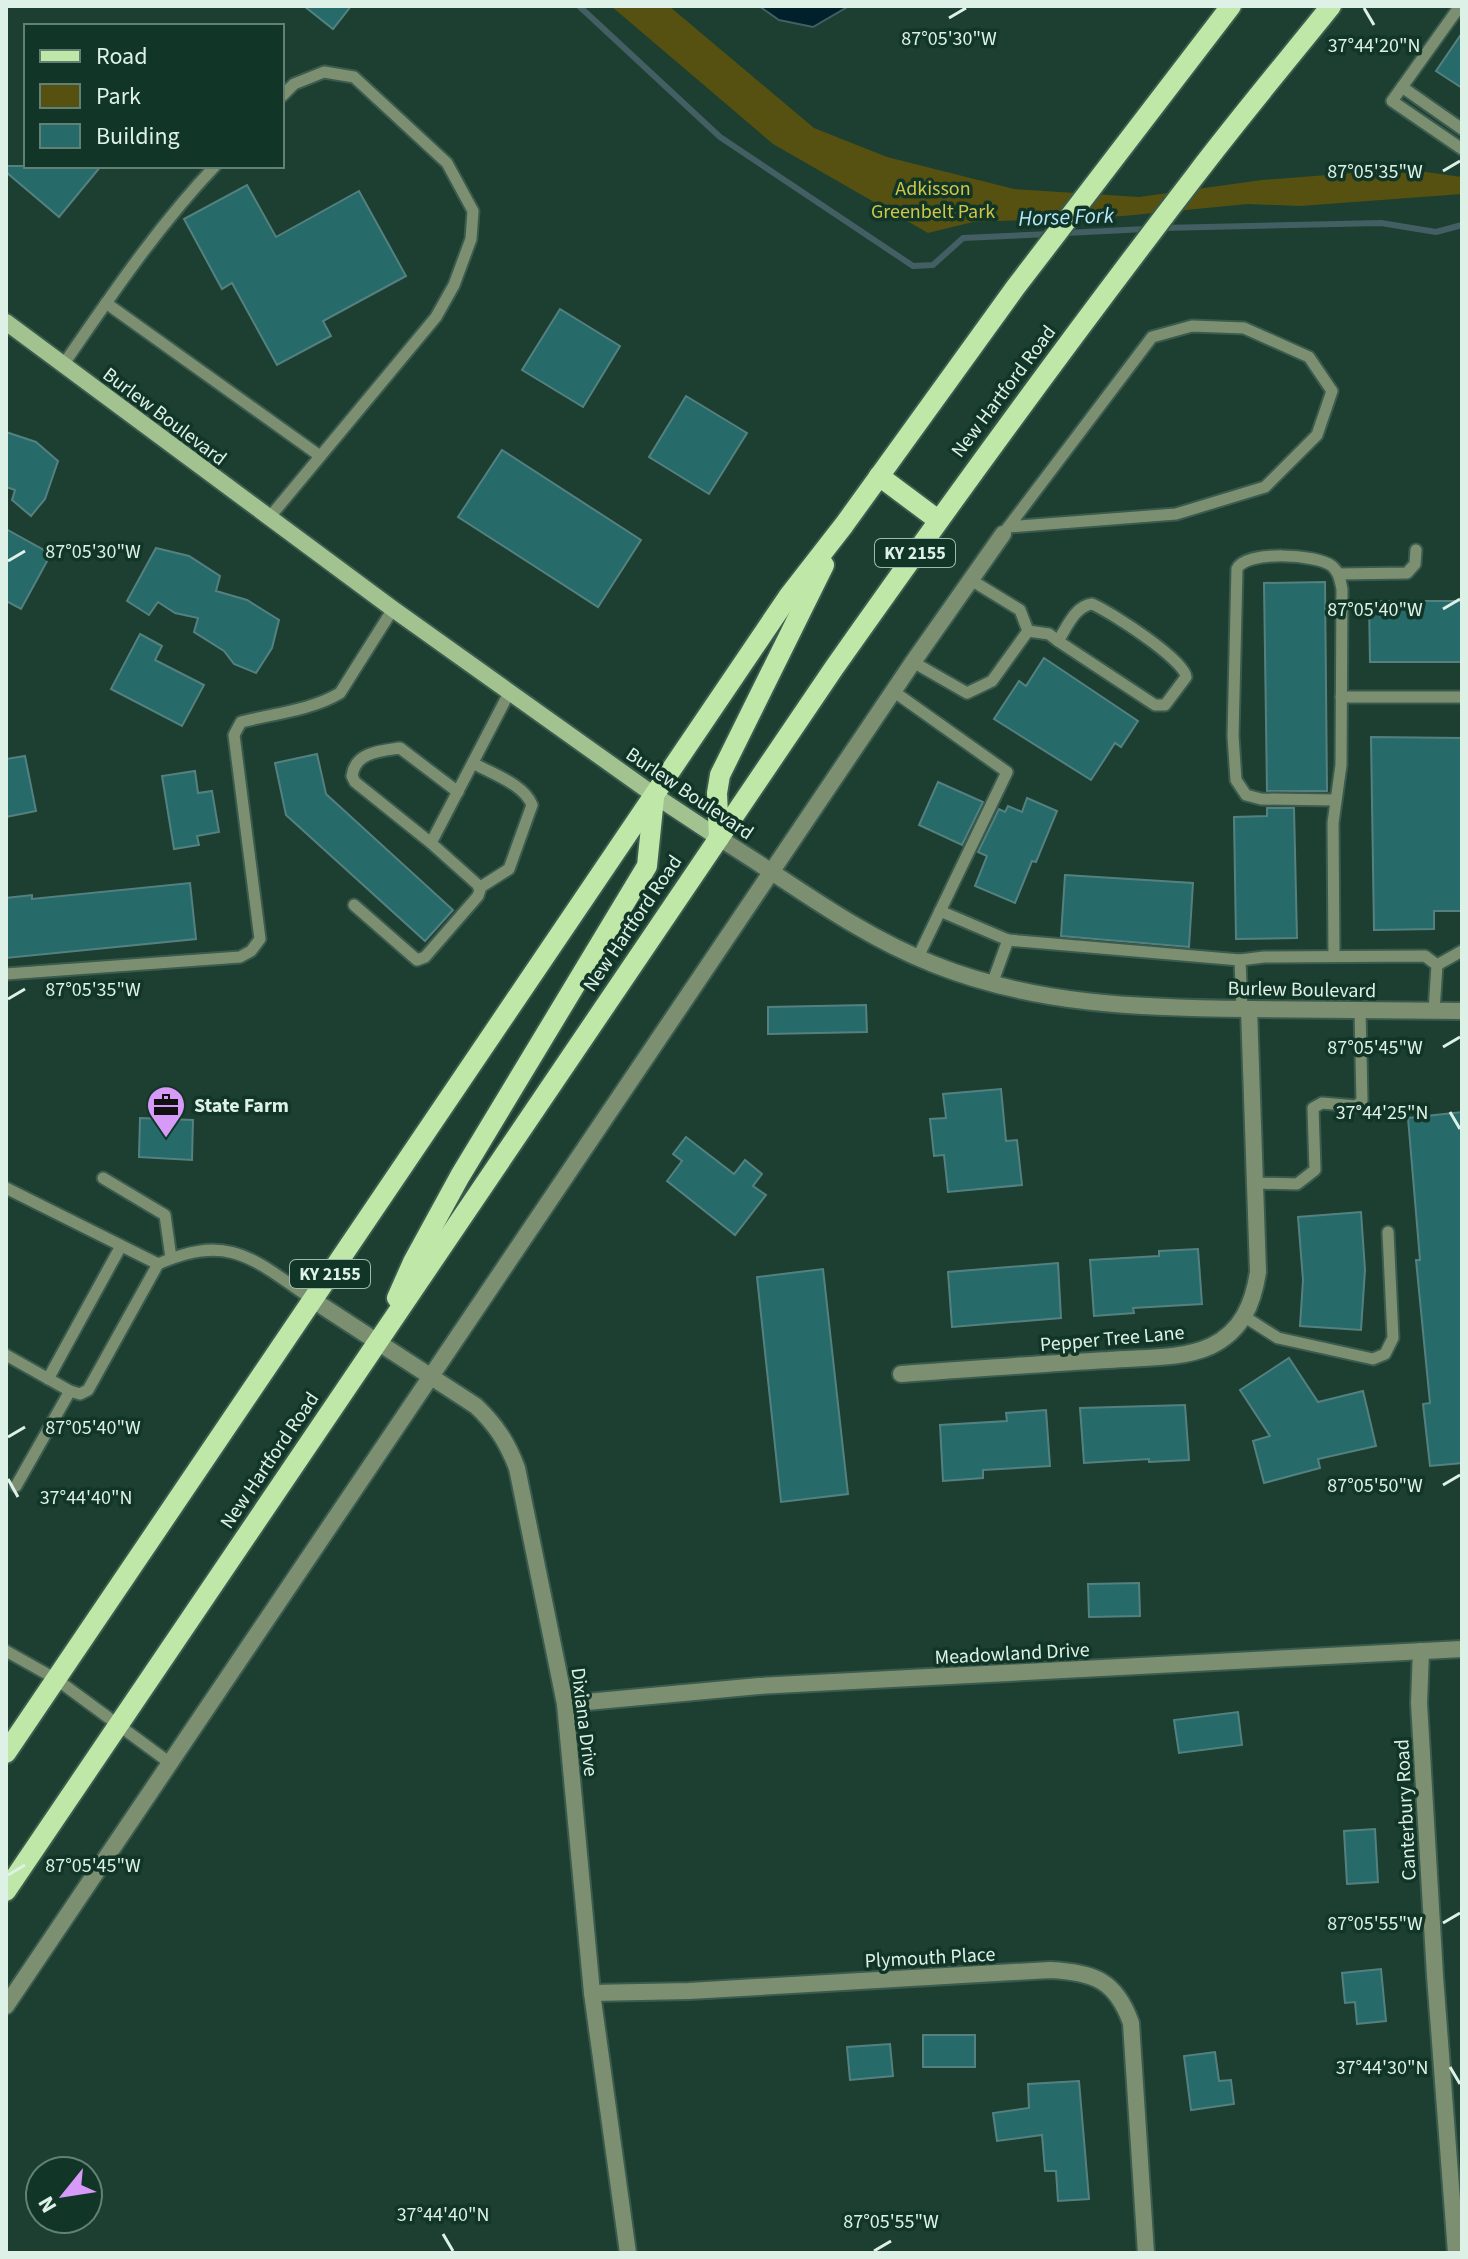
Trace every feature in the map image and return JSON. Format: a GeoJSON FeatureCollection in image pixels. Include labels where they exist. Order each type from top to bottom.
{"type":"FeatureCollection","features":[{"type":"Feature","properties":{"kind":"main road","name":"KY 2155"},"geometry":{"type":"LineString","coordinates":[[6,1753],[788,597],[844,525],[1015,288],[1231,6]]}},
{"type":"Feature","properties":{"kind":"main road","name":"New Hartford Road"},"geometry":{"type":"LineString","coordinates":[[6,1891],[938,520],[1196,174],[1331,6]]}},
{"type":"Feature","properties":{"kind":"main road"},"geometry":{"type":"LineString","coordinates":[[879,476],[938,520]]}},
{"type":"Feature","properties":{"kind":"main road"},"geometry":{"type":"LineString","coordinates":[[719,838],[717,793],[720,775],[844,525]]}},
{"type":"Feature","properties":{"kind":"main road"},"geometry":{"type":"LineString","coordinates":[[378,1342],[413,1262],[460,1176],[647,866],[654,795]]}},
{"type":"Feature","properties":{"kind":"street","name":"Burlew Boulevard"},"geometry":{"type":"LineString","coordinates":[[6,322],[393,609],[654,795],[843,917],[918,957],[992,984],[1087,1003],[1144,1007],[1462,1011]]}},
{"type":"Feature","properties":{"kind":"street"},"geometry":{"type":"LineString","coordinates":[[6,2006],[893,691],[1005,531]]}},
{"type":"Feature","properties":{"kind":"street"},"geometry":{"type":"LineString","coordinates":[[1245,1009],[1258,1272],[1254,1296],[1245,1317]]}},
{"type":"Feature","properties":{"kind":"street","name":"Dixiana Drive"},"geometry":{"type":"LineString","coordinates":[[313,1300],[476,1406],[493,1422],[507,1442],[517,1468],[565,1704],[592,1993],[628,2253]]}},
{"type":"Feature","properties":{"kind":"street","name":"Pepper Tree Lane"},"geometry":{"type":"LineString","coordinates":[[901,1374],[1189,1353],[1211,1346],[1230,1334],[1245,1317]]}},
{"type":"Feature","properties":{"kind":"street","name":"Meadowland Drive"},"geometry":{"type":"LineString","coordinates":[[565,1704],[759,1686],[1462,1649]]}},
{"type":"Feature","properties":{"kind":"street","name":"Canterbury Road"},"geometry":{"type":"LineString","coordinates":[[1421,1651],[1419,1703],[1456,2253]]}},
{"type":"Feature","properties":{"kind":"street","name":"Plymouth Place"},"geometry":{"type":"LineString","coordinates":[[592,1993],[689,1991],[1050,1970],[1075,1971],[1097,1978],[1113,1989],[1125,2004],[1131,2023],[1146,2253]]}},
{"type":"Feature","properties":{"kind":"lane"},"geometry":{"type":"LineString","coordinates":[[1460,6],[1392,101],[1462,149]]}},
{"type":"Feature","properties":{"kind":"lane"},"geometry":{"type":"LineString","coordinates":[[269,518],[436,317],[454,285],[471,239],[473,211],[447,163],[354,77],[324,72],[294,84],[284,94]]}},
{"type":"Feature","properties":{"kind":"lane"},"geometry":{"type":"LineString","coordinates":[[1402,87],[1462,129]]}},
{"type":"Feature","properties":{"kind":"lane"},"geometry":{"type":"LineString","coordinates":[[63,365],[132,263],[174,210],[213,168]]}},
{"type":"Feature","properties":{"kind":"lane"},"geometry":{"type":"LineString","coordinates":[[106,303],[320,456]]}},
{"type":"Feature","properties":{"kind":"lane"},"geometry":{"type":"LineString","coordinates":[[1192,326],[1244,328],[1309,357],[1332,391],[1317,435],[1265,487],[1176,514],[1005,531],[1152,337],[1192,326]]}},
{"type":"Feature","properties":{"kind":"lane"},"geometry":{"type":"LineString","coordinates":[[1339,574],[1407,573],[1415,564],[1416,550]]}},
{"type":"Feature","properties":{"kind":"lane"},"geometry":{"type":"LineString","coordinates":[[1334,956],[1335,800],[1340,787],[1342,589],[1339,574],[1330,564],[1305,558],[1246,559],[1239,563],[1237,569],[1233,736],[1236,780],[1246,795],[1261,799],[1335,800]]}},
{"type":"Feature","properties":{"kind":"lane"},"geometry":{"type":"LineString","coordinates":[[971,580],[1020,610],[1028,631]]}},
{"type":"Feature","properties":{"kind":"lane"},"geometry":{"type":"LineString","coordinates":[[1028,631],[1039,631],[1058,641],[1155,705],[1165,705],[1186,677],[1184,667],[1171,655],[1092,604],[1078,609],[1058,641]]}},
{"type":"Feature","properties":{"kind":"lane"},"geometry":{"type":"LineString","coordinates":[[6,974],[240,957],[251,951],[260,939],[234,735],[241,722],[291,710],[340,693],[393,609]]}},
{"type":"Feature","properties":{"kind":"lane"},"geometry":{"type":"LineString","coordinates":[[913,662],[967,693],[992,681],[1028,631]]}},
{"type":"Feature","properties":{"kind":"lane"},"geometry":{"type":"LineString","coordinates":[[893,691],[1007,772],[918,957]]}},
{"type":"Feature","properties":{"kind":"lane"},"geometry":{"type":"LineString","coordinates":[[431,843],[509,693]]}},
{"type":"Feature","properties":{"kind":"lane"},"geometry":{"type":"LineString","coordinates":[[1341,697],[1462,697]]}},
{"type":"Feature","properties":{"kind":"lane"},"geometry":{"type":"LineString","coordinates":[[458,792],[400,748],[367,755],[356,763],[352,776],[355,782],[431,843],[479,888]]}},
{"type":"Feature","properties":{"kind":"lane"},"geometry":{"type":"LineString","coordinates":[[473,763],[520,790],[528,796],[532,805],[509,869],[479,888]]}},
{"type":"Feature","properties":{"kind":"lane"},"geometry":{"type":"LineString","coordinates":[[354,905],[417,960],[425,957],[478,896],[479,888]]}},
{"type":"Feature","properties":{"kind":"lane"},"geometry":{"type":"LineString","coordinates":[[940,911],[1008,940],[1240,960],[1264,957],[1425,956],[1437,965]]}},
{"type":"Feature","properties":{"kind":"lane"},"geometry":{"type":"LineString","coordinates":[[992,984],[1008,940]]}},
{"type":"Feature","properties":{"kind":"lane"},"geometry":{"type":"LineString","coordinates":[[1437,965],[1462,951]]}},
{"type":"Feature","properties":{"kind":"lane"},"geometry":{"type":"LineString","coordinates":[[1240,960],[1245,1009]]}},
{"type":"Feature","properties":{"kind":"lane"},"geometry":{"type":"LineString","coordinates":[[1434,1011],[1437,965]]}},
{"type":"Feature","properties":{"kind":"lane"},"geometry":{"type":"LineString","coordinates":[[1255,1183],[1297,1184],[1315,1170],[1313,1108],[1322,1103],[1356,1106],[1362,1101],[1360,1010]]}},
{"type":"Feature","properties":{"kind":"lane"},"geometry":{"type":"LineString","coordinates":[[103,1178],[165,1215],[171,1258]]}},
{"type":"Feature","properties":{"kind":"lane"},"geometry":{"type":"LineString","coordinates":[[6,1188],[158,1264]]}},
{"type":"Feature","properties":{"kind":"lane"},"geometry":{"type":"LineString","coordinates":[[1245,1317],[1278,1338],[1373,1359],[1385,1354],[1393,1338],[1388,1232]]}},
{"type":"Feature","properties":{"kind":"lane"},"geometry":{"type":"LineString","coordinates":[[48,1379],[121,1246]]}},
{"type":"Feature","properties":{"kind":"lane"},"geometry":{"type":"LineString","coordinates":[[6,1355],[70,1391],[80,1394],[88,1390],[158,1264],[195,1250],[234,1251],[259,1263],[313,1300]]}},
{"type":"Feature","properties":{"kind":"lane"},"geometry":{"type":"LineString","coordinates":[[16,1486],[70,1391]]}},
{"type":"Feature","properties":{"kind":"lane"},"geometry":{"type":"LineString","coordinates":[[6,1651],[56,1679],[170,1763]]}},
{"type":"Feature","properties":{"kind":"green space","name":"Adkisson Greenbelt Park"},"geometry":{"type":"Polygon","coordinates":[[[611,6],[669,6],[814,128],[887,157],[1014,189],[1139,197],[1262,180],[1404,169],[1462,177],[1462,194],[1300,206],[1248,204],[1123,216],[973,222],[928,233],[773,144],[611,6]]]}},
{"type":"Feature","properties":{"kind":"water"},"geometry":{"type":"Polygon","coordinates":[[[759,6],[849,6],[813,27],[779,20],[759,6]]]}},
{"type":"Feature","properties":{"kind":"building"},"geometry":{"type":"Polygon","coordinates":[[[304,6],[351,6],[333,29],[304,6]]]}},
{"type":"Feature","properties":{"kind":"building"},"geometry":{"type":"Polygon","coordinates":[[[1462,33],[1462,88],[1436,71],[1462,33]]]}},
{"type":"Feature","properties":{"kind":"building"},"geometry":{"type":"Polygon","coordinates":[[[6,166],[99,168],[59,217],[6,172],[6,166]]]}},
{"type":"Feature","properties":{"kind":"building"},"geometry":{"type":"Polygon","coordinates":[[[247,185],[276,237],[359,191],[406,276],[323,321],[331,336],[277,365],[232,283],[222,289],[184,219],[247,185]]]}},
{"type":"Feature","properties":{"kind":"building"},"geometry":{"type":"Polygon","coordinates":[[[560,309],[620,346],[583,407],[522,370],[560,309]]]}},
{"type":"Feature","properties":{"kind":"building"},"geometry":{"type":"Polygon","coordinates":[[[686,396],[747,433],[709,494],[649,457],[686,396]]]}},
{"type":"Feature","properties":{"kind":"building"},"geometry":{"type":"Polygon","coordinates":[[[6,432],[36,442],[58,461],[45,499],[31,516],[12,500],[15,490],[6,487],[6,432]]]}},
{"type":"Feature","properties":{"kind":"building"},"geometry":{"type":"Polygon","coordinates":[[[502,450],[641,540],[598,607],[458,517],[502,450]]]}},
{"type":"Feature","properties":{"kind":"building"},"geometry":{"type":"Polygon","coordinates":[[[6,529],[51,554],[21,609],[6,601],[6,529]]]}},
{"type":"Feature","properties":{"kind":"building"},"geometry":{"type":"Polygon","coordinates":[[[156,548],[189,556],[220,576],[216,591],[247,600],[279,620],[272,648],[256,673],[234,664],[224,651],[194,632],[198,618],[175,613],[158,602],[149,615],[127,601],[156,548]]]}},
{"type":"Feature","properties":{"kind":"building"},"geometry":{"type":"Polygon","coordinates":[[[1325,582],[1327,791],[1267,791],[1264,583],[1325,582]]]}},
{"type":"Feature","properties":{"kind":"building"},"geometry":{"type":"Polygon","coordinates":[[[1369,601],[1462,601],[1462,662],[1370,662],[1369,601]]]}},
{"type":"Feature","properties":{"kind":"building"},"geometry":{"type":"Polygon","coordinates":[[[140,634],[162,646],[155,660],[204,685],[182,726],[111,689],[140,634]]]}},
{"type":"Feature","properties":{"kind":"building"},"geometry":{"type":"Polygon","coordinates":[[[1044,658],[1138,721],[1121,747],[1115,743],[1091,780],[994,719],[1019,681],[1026,686],[1044,658]]]}},
{"type":"Feature","properties":{"kind":"building"},"geometry":{"type":"Polygon","coordinates":[[[1371,737],[1462,738],[1462,911],[1434,911],[1434,929],[1374,930],[1371,737]]]}},
{"type":"Feature","properties":{"kind":"building"},"geometry":{"type":"Polygon","coordinates":[[[317,754],[326,794],[453,910],[425,941],[286,815],[275,763],[317,754]]]}},
{"type":"Feature","properties":{"kind":"building"},"geometry":{"type":"Polygon","coordinates":[[[25,756],[36,811],[6,817],[6,759],[25,756]]]}},
{"type":"Feature","properties":{"kind":"building"},"geometry":{"type":"Polygon","coordinates":[[[195,771],[198,793],[212,791],[219,832],[197,836],[199,845],[174,849],[162,776],[195,771]]]}},
{"type":"Feature","properties":{"kind":"building"},"geometry":{"type":"Polygon","coordinates":[[[938,782],[983,802],[962,845],[919,825],[938,782]]]}},
{"type":"Feature","properties":{"kind":"building"},"geometry":{"type":"Polygon","coordinates":[[[1027,798],[1057,811],[1015,903],[975,886],[987,856],[978,852],[999,809],[1005,812],[1008,806],[1022,812],[1027,798]]]}},
{"type":"Feature","properties":{"kind":"building"},"geometry":{"type":"Polygon","coordinates":[[[1267,808],[1294,808],[1297,938],[1236,939],[1234,817],[1267,816],[1267,808]]]}},
{"type":"Feature","properties":{"kind":"building"},"geometry":{"type":"Polygon","coordinates":[[[1065,875],[1193,883],[1189,947],[1061,936],[1065,875]]]}},
{"type":"Feature","properties":{"kind":"building"},"geometry":{"type":"Polygon","coordinates":[[[190,883],[196,939],[6,958],[6,898],[32,895],[32,899],[190,883]]]}},
{"type":"Feature","properties":{"kind":"building"},"geometry":{"type":"Polygon","coordinates":[[[866,1005],[867,1032],[768,1034],[768,1007],[866,1005]]]}},
{"type":"Feature","properties":{"kind":"building"},"geometry":{"type":"Polygon","coordinates":[[[1001,1089],[1006,1141],[1017,1140],[1022,1185],[948,1192],[944,1155],[934,1156],[930,1119],[946,1118],[943,1094],[1001,1089]]]}},
{"type":"Feature","properties":{"kind":"building"},"geometry":{"type":"Polygon","coordinates":[[[1462,1112],[1462,1463],[1430,1466],[1423,1404],[1430,1403],[1416,1260],[1420,1260],[1408,1118],[1462,1112]]]}},
{"type":"Feature","properties":{"kind":"building","name":"State Farm"},"geometry":{"type":"Polygon","coordinates":[[[140,1118],[193,1120],[192,1160],[139,1157],[140,1118]]]}},
{"type":"Feature","properties":{"kind":"building"},"geometry":{"type":"Polygon","coordinates":[[[686,1137],[734,1174],[745,1160],[762,1174],[753,1186],[766,1195],[735,1235],[667,1181],[682,1161],[673,1154],[686,1137]]]}},
{"type":"Feature","properties":{"kind":"building"},"geometry":{"type":"Polygon","coordinates":[[[1361,1212],[1365,1270],[1361,1330],[1300,1326],[1303,1280],[1298,1217],[1361,1212]]]}},
{"type":"Feature","properties":{"kind":"building"},"geometry":{"type":"Polygon","coordinates":[[[1198,1249],[1202,1304],[1133,1308],[1134,1313],[1094,1316],[1090,1260],[1159,1256],[1159,1251],[1198,1249]]]}},
{"type":"Feature","properties":{"kind":"building"},"geometry":{"type":"Polygon","coordinates":[[[1058,1263],[1061,1318],[952,1327],[948,1272],[1058,1263]]]}},
{"type":"Feature","properties":{"kind":"building"},"geometry":{"type":"Polygon","coordinates":[[[823,1269],[848,1494],[781,1502],[757,1277],[823,1269]]]}},
{"type":"Feature","properties":{"kind":"building"},"geometry":{"type":"Polygon","coordinates":[[[1289,1358],[1318,1402],[1363,1391],[1376,1446],[1318,1459],[1320,1468],[1264,1483],[1253,1441],[1270,1436],[1240,1390],[1289,1358]]]}},
{"type":"Feature","properties":{"kind":"building"},"geometry":{"type":"Polygon","coordinates":[[[1185,1405],[1189,1460],[1084,1463],[1080,1408],[1185,1405]]]}},
{"type":"Feature","properties":{"kind":"building"},"geometry":{"type":"Polygon","coordinates":[[[1046,1410],[1050,1466],[983,1470],[983,1478],[943,1481],[940,1425],[1007,1421],[1006,1413],[1046,1410]]]}},
{"type":"Feature","properties":{"kind":"building"},"geometry":{"type":"Polygon","coordinates":[[[1139,1583],[1140,1616],[1089,1617],[1088,1584],[1139,1583]]]}},
{"type":"Feature","properties":{"kind":"building"},"geometry":{"type":"Polygon","coordinates":[[[1238,1712],[1242,1745],[1179,1753],[1174,1720],[1238,1712]]]}},
{"type":"Feature","properties":{"kind":"building"},"geometry":{"type":"Polygon","coordinates":[[[1375,1829],[1378,1882],[1347,1884],[1344,1831],[1375,1829]]]}},
{"type":"Feature","properties":{"kind":"building"},"geometry":{"type":"Polygon","coordinates":[[[1381,1969],[1386,2021],[1357,2024],[1355,2002],[1345,2003],[1342,1973],[1381,1969]]]}},
{"type":"Feature","properties":{"kind":"building"},"geometry":{"type":"Polygon","coordinates":[[[923,2035],[975,2035],[975,2067],[923,2067],[923,2035]]]}},
{"type":"Feature","properties":{"kind":"building"},"geometry":{"type":"Polygon","coordinates":[[[890,2044],[893,2076],[850,2080],[847,2047],[890,2044]]]}},
{"type":"Feature","properties":{"kind":"building"},"geometry":{"type":"Polygon","coordinates":[[[1215,2052],[1219,2081],[1231,2080],[1234,2104],[1191,2110],[1184,2056],[1215,2052]]]}},
{"type":"Feature","properties":{"kind":"building"},"geometry":{"type":"Polygon","coordinates":[[[1079,2081],[1089,2199],[1058,2201],[1056,2171],[1045,2171],[1042,2135],[997,2141],[993,2113],[1029,2108],[1028,2084],[1079,2081]]]}},
{"type":"Feature","properties":{"kind":"waterway","name":"Horse Fork"},"geometry":{"type":"LineString","coordinates":[[579,6],[720,137],[913,266],[933,265],[963,238],[1050,234]]}},
{"type":"Feature","properties":{"kind":"waterway","name":"Horse Fork"},"geometry":{"type":"LineString","coordinates":[[1161,228],[1381,223],[1436,232],[1462,225]]}},
{"type":"Feature","properties":{"kind":"waterway","name":"Horse Fork"},"geometry":{"type":"LineString","coordinates":[[1066,233],[1146,229]]}},
{"type":"Feature","properties":{"kind":"place","name":"State Farm"},"geometry":{"type":"Point","coordinates":[166,1139]}}]}
